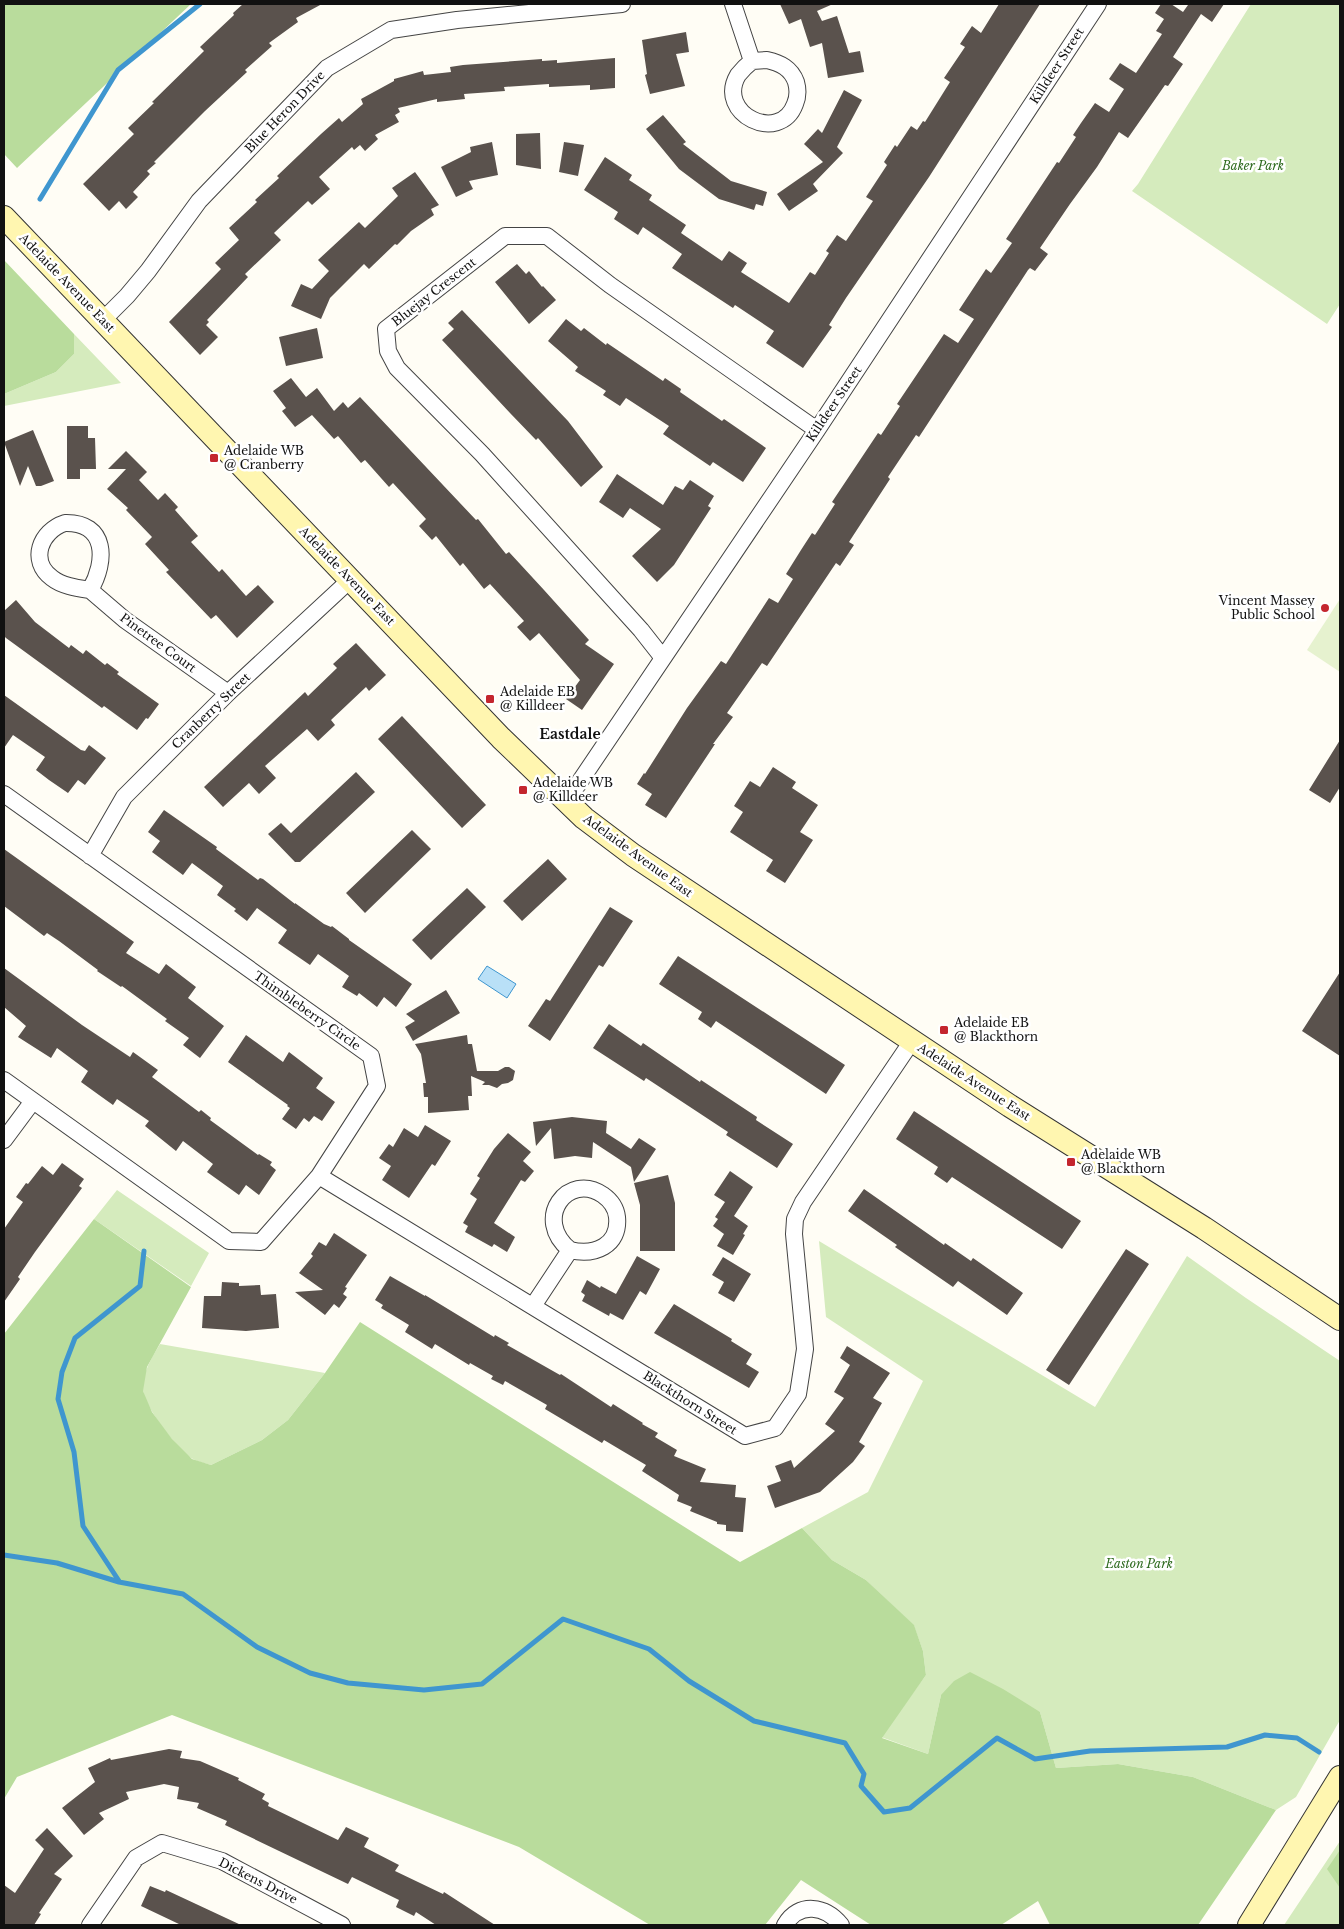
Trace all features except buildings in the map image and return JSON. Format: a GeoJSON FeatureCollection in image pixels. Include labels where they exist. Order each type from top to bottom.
{"type":"FeatureCollection","features":[{"type":"Feature","properties":{"kind":"main road","name":"Adelaide Avenue East"},"geometry":{"type":"LineString","coordinates":[[4,217],[500,738],[584,818],[633,855],[1010,1106],[1204,1228],[1340,1319]]}},
{"type":"Feature","properties":{"kind":"main road"},"geometry":{"type":"LineString","coordinates":[[1249,1925],[1340,1777]]}},
{"type":"Feature","properties":{"kind":"street","name":"Blue Heron Drive"},"geometry":{"type":"LineString","coordinates":[[103,320],[148,271],[199,201],[327,68],[391,30],[466,19],[622,4]]}},
{"type":"Feature","properties":{"kind":"street"},"geometry":{"type":"LineString","coordinates":[[733,4],[752,61]]}},
{"type":"Feature","properties":{"kind":"street","name":"Killdeer Street"},"geometry":{"type":"LineString","coordinates":[[566,802],[817,430],[1098,4]]}},
{"type":"Feature","properties":{"kind":"street","name":"Bluejay Crescent"},"geometry":{"type":"LineString","coordinates":[[663,658],[641,630],[482,454],[397,368],[388,351],[386,330],[505,236],[548,236],[610,285],[817,430]]}},
{"type":"Feature","properties":{"kind":"street","name":"Pinetree Court"},"geometry":{"type":"LineString","coordinates":[[90,590],[100,568],[101,549],[98,540],[89,528],[74,523],[55,526],[45,535],[39,552],[40,562],[45,572],[53,579],[74,588],[90,590],[125,620],[228,693]]}},
{"type":"Feature","properties":{"kind":"street","name":"Cranberry Street"},"geometry":{"type":"LineString","coordinates":[[90,856],[124,797],[228,693],[350,580]]}},
{"type":"Feature","properties":{"kind":"street","name":"Thimbleberry Circle"},"geometry":{"type":"LineString","coordinates":[[4,794],[370,1056],[377,1086],[319,1176],[261,1242],[229,1241],[4,1080]]}},
{"type":"Feature","properties":{"kind":"street","name":"Blackthorn Street"},"geometry":{"type":"LineString","coordinates":[[319,1176],[745,1436],[775,1428],[798,1394],[805,1349],[794,1234],[795,1219],[803,1202],[912,1041]]}},
{"type":"Feature","properties":{"kind":"street"},"geometry":{"type":"LineString","coordinates":[[4,1140],[33,1101]]}},
{"type":"Feature","properties":{"kind":"street"},"geometry":{"type":"LineString","coordinates":[[533,1306],[570,1250]]}},
{"type":"Feature","properties":{"kind":"street","name":"Dickens Drive"},"geometry":{"type":"LineString","coordinates":[[90,1925],[136,1858],[162,1842],[222,1861],[342,1925]]}},
{"type":"Feature","properties":{"kind":"street"},"geometry":{"type":"LineString","coordinates":[[786,1925],[796,1914],[805,1910],[816,1909],[826,1911],[835,1917],[841,1925]]}},
{"type":"Feature","properties":{"kind":"green space"},"geometry":{"type":"Polygon","coordinates":[[[4,4],[191,4],[17,168],[4,154],[4,4]]]}},
{"type":"Feature","properties":{"kind":"green space","name":"Baker Park"},"geometry":{"type":"Polygon","coordinates":[[[1251,4],[1340,4],[1340,304],[1327,324],[1132,191],[1251,4]]]}},
{"type":"Feature","properties":{"kind":"green space"},"geometry":{"type":"Polygon","coordinates":[[[4,260],[74,334],[74,354],[56,372],[4,394],[4,260]]]}},
{"type":"Feature","properties":{"kind":"green space"},"geometry":{"type":"Polygon","coordinates":[[[74,334],[121,383],[4,406],[4,394],[56,372],[74,354],[74,334]]]}},
{"type":"Feature","properties":{"kind":"green space"},"geometry":{"type":"Polygon","coordinates":[[[1340,599],[1340,672],[1307,650],[1340,599]]]}},
{"type":"Feature","properties":{"kind":"green space"},"geometry":{"type":"Polygon","coordinates":[[[117,1190],[209,1253],[191,1286],[94,1219],[117,1190]]]}},
{"type":"Feature","properties":{"kind":"green space"},"geometry":{"type":"Polygon","coordinates":[[[94,1219],[191,1287],[147,1367],[143,1391],[152,1412],[172,1439],[192,1459],[211,1465],[262,1440],[288,1420],[325,1373],[360,1322],[740,1562],[802,1528],[832,1560],[866,1580],[914,1625],[923,1651],[926,1675],[882,1738],[928,1754],[941,1695],[954,1681],[970,1672],[1003,1689],[1040,1712],[1056,1768],[1118,1764],[1193,1777],[1276,1810],[1198,1925],[1050,1925],[1038,1901],[1001,1925],[871,1925],[801,1880],[765,1925],[650,1925],[519,1847],[172,1715],[17,1777],[4,1799],[4,1334],[94,1219]]]}},
{"type":"Feature","properties":{"kind":"green space","name":"Easton Park"},"geometry":{"type":"Polygon","coordinates":[[[819,1241],[1095,1407],[1187,1256],[1340,1361],[1340,1720],[1296,1797],[1276,1810],[1193,1777],[1118,1764],[1056,1768],[1040,1712],[941,1695],[928,1754],[881,1737],[926,1675],[923,1651],[914,1626],[866,1580],[832,1560],[802,1528],[868,1492],[923,1381],[826,1317],[819,1241]]]}},
{"type":"Feature","properties":{"kind":"green space"},"geometry":{"type":"Polygon","coordinates":[[[160,1344],[325,1373],[288,1420],[262,1440],[211,1465],[193,1459],[180,1448],[156,1418],[145,1398],[143,1391],[144,1379],[148,1366],[160,1344]]]}},
{"type":"Feature","properties":{"kind":"green space"},"geometry":{"type":"Polygon","coordinates":[[[1340,1841],[1340,1925],[1284,1925],[1340,1841]]]}},
{"type":"Feature","properties":{"kind":"green space"},"geometry":{"type":"Polygon","coordinates":[[[1340,1850],[1340,1888],[1327,1869],[1340,1850]]]}},
{"type":"Feature","properties":{"kind":"water"},"geometry":{"type":"Polygon","coordinates":[[[487,966],[516,984],[507,998],[478,979],[487,966]]]}},
{"type":"Feature","properties":{"kind":"waterway"},"geometry":{"type":"LineString","coordinates":[[40,199],[118,70],[200,4]]}},
{"type":"Feature","properties":{"kind":"waterway"},"geometry":{"type":"LineString","coordinates":[[119,1581],[83,1526],[74,1452],[58,1399],[62,1372],[75,1338],[140,1286],[144,1251]]}},
{"type":"Feature","properties":{"kind":"waterway"},"geometry":{"type":"LineString","coordinates":[[4,1555],[57,1563],[119,1582],[183,1594],[257,1647],[310,1673],[348,1683],[424,1690],[482,1684],[563,1619],[649,1649],[689,1681],[754,1721],[845,1743],[864,1774],[861,1786],[884,1812],[910,1808],[997,1738],[1035,1759],[1090,1751],[1227,1747],[1265,1735],[1297,1738],[1319,1752]]}},
{"type":"Feature","properties":{"kind":"place","name":"Adelaide WB @ Cranberry"},"geometry":{"type":"Point","coordinates":[214,458]}},
{"type":"Feature","properties":{"kind":"place","name":"Vincent Massey Public School"},"geometry":{"type":"Point","coordinates":[1325,608]}},
{"type":"Feature","properties":{"kind":"place","name":"Adelaide EB @ Killdeer"},"geometry":{"type":"Point","coordinates":[490,699]}},
{"type":"Feature","properties":{"kind":"place","name":"Adelaide WB @ Killdeer"},"geometry":{"type":"Point","coordinates":[523,790]}},
{"type":"Feature","properties":{"kind":"place","name":"Adelaide EB @ Blackthorn"},"geometry":{"type":"Point","coordinates":[944,1030]}},
{"type":"Feature","properties":{"kind":"place","name":"Adelaide WB @ Blackthorn"},"geometry":{"type":"Point","coordinates":[1071,1162]}},
{"type":"Feature","properties":{"kind":"district","name":"Eastdale"},"geometry":{"type":"Point","coordinates":[570,734]}}]}
